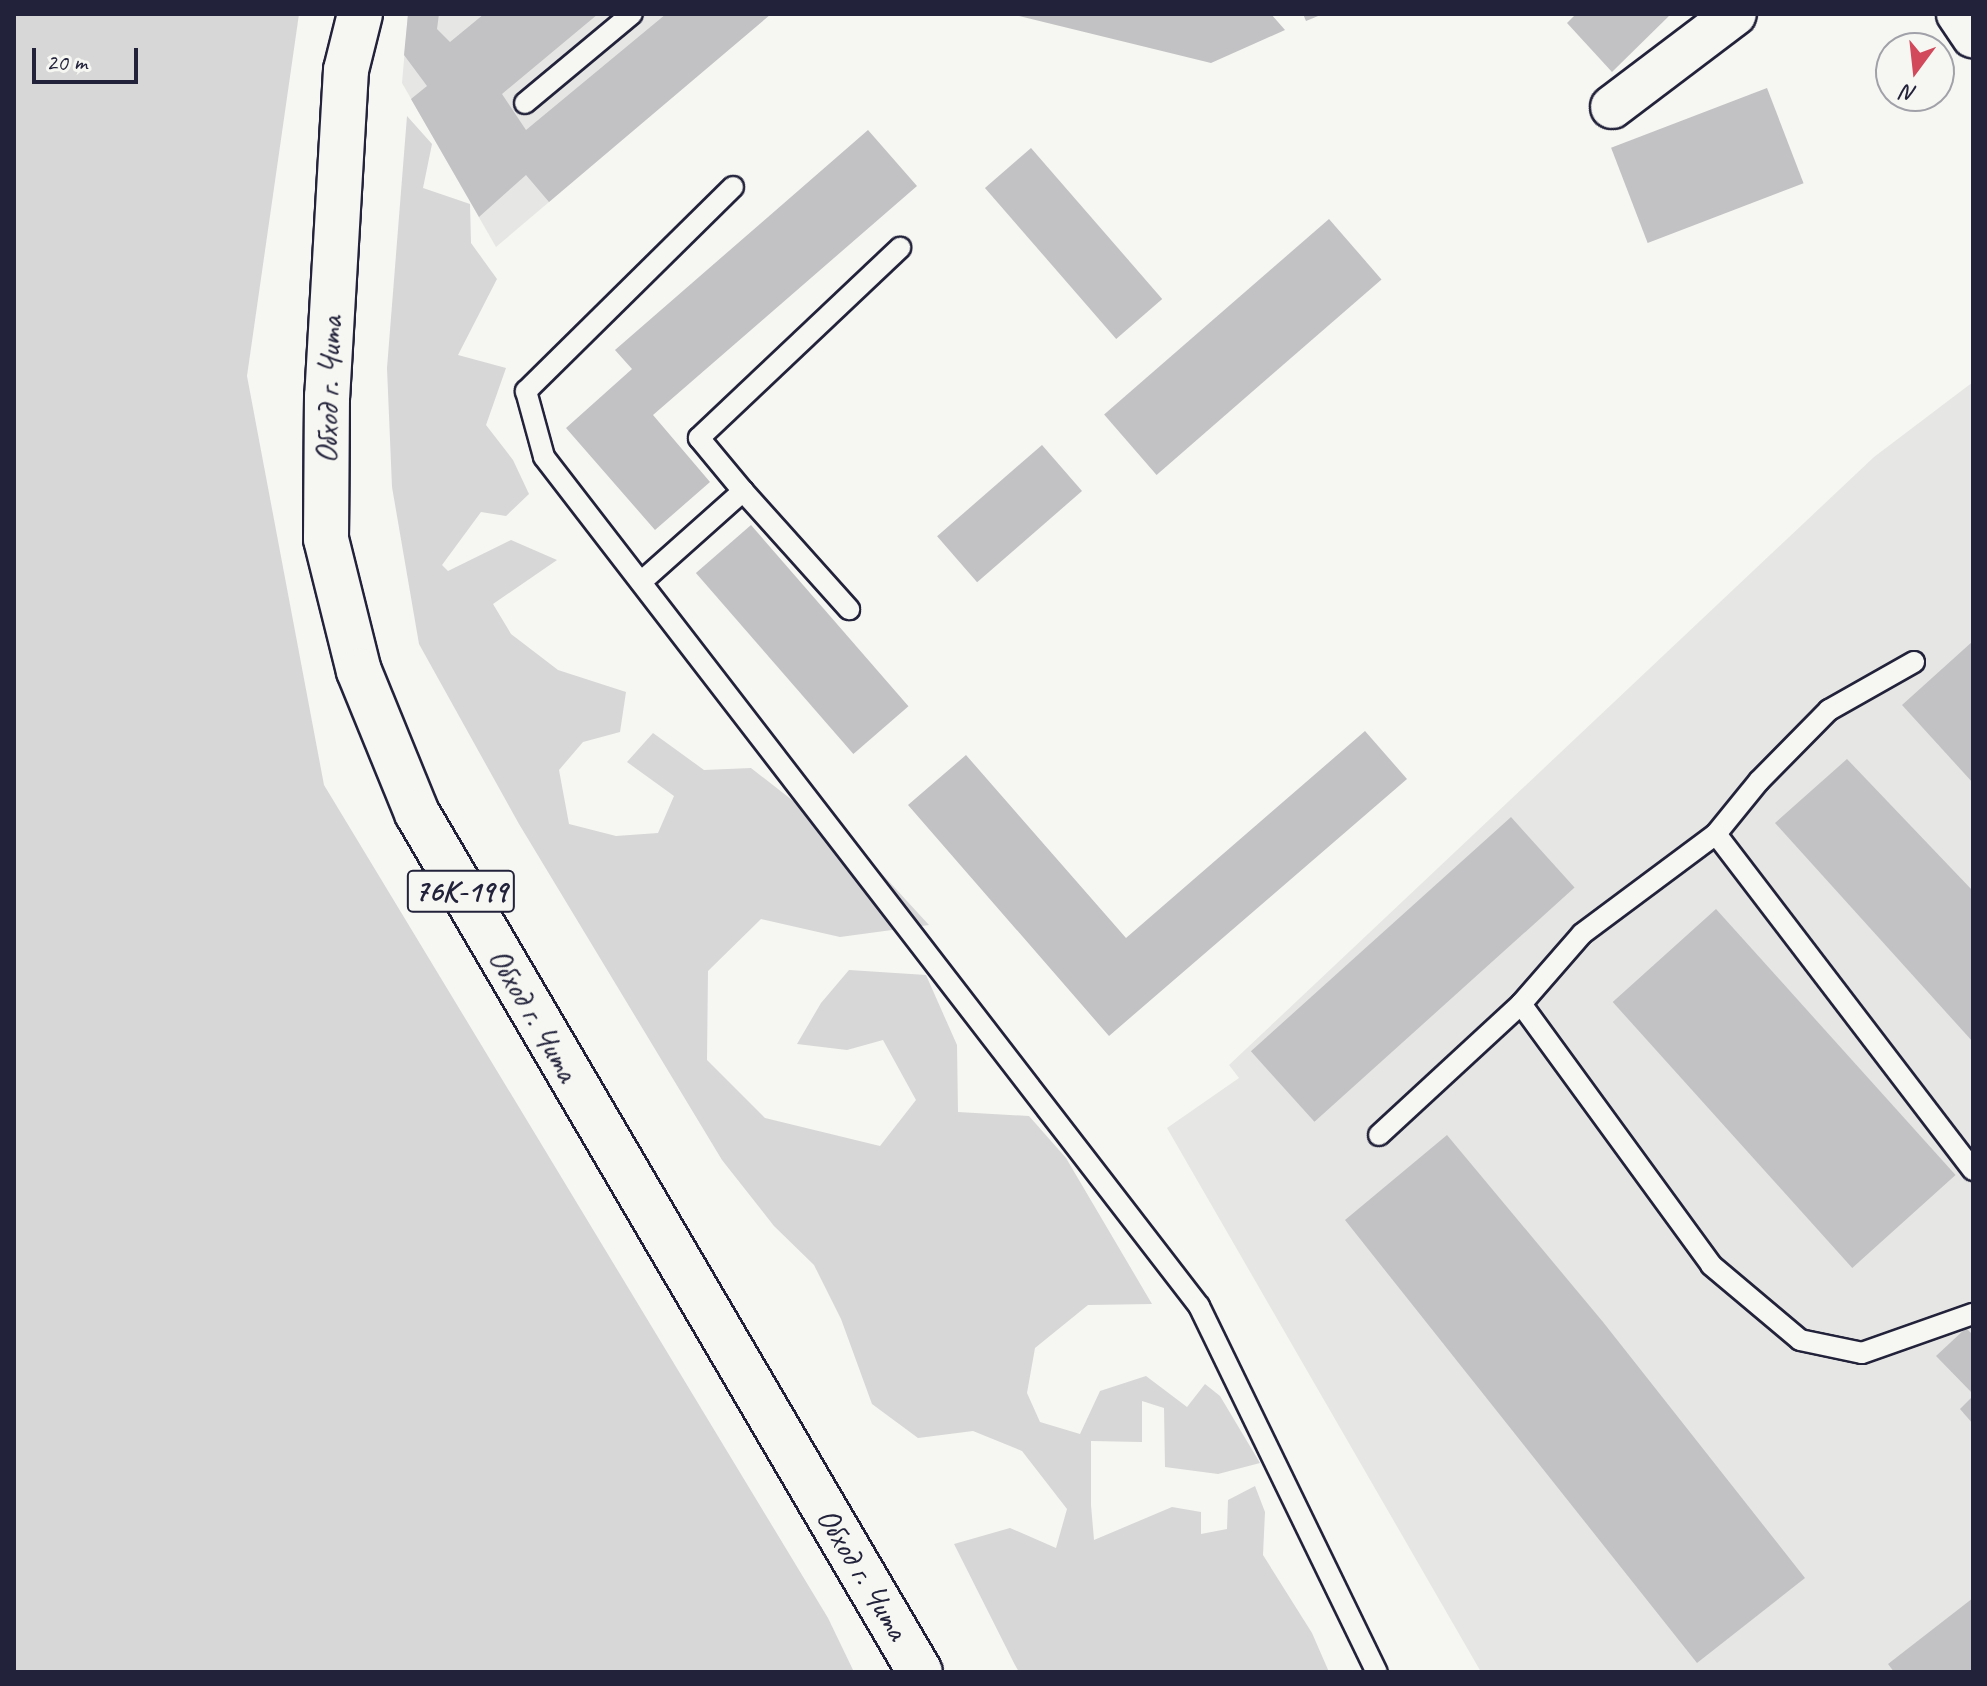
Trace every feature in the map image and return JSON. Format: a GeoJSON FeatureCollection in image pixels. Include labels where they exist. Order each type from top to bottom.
{"type":"FeatureCollection","features":[{"type":"Feature","properties":{"kind":"highway","name":"Обход г. Чита"},"geometry":{"type":"LineString","coordinates":[[360,14],[346,70],[327,396],[326,539],[359,671],[417,813],[920,1672]]}},
{"type":"Feature","properties":{"kind":"street"},"geometry":{"type":"LineString","coordinates":[[1612,107],[1735,14]]}},
{"type":"Feature","properties":{"kind":"street"},"geometry":{"type":"LineString","coordinates":[[1958,14],[1973,36]]}},
{"type":"Feature","properties":{"kind":"lane"},"geometry":{"type":"LineString","coordinates":[[525,103],[632,14]]}},
{"type":"Feature","properties":{"kind":"lane"},"geometry":{"type":"LineString","coordinates":[[733,187],[526,391],[544,457],[1199,1306],[1377,1672]]}},
{"type":"Feature","properties":{"kind":"lane"},"geometry":{"type":"LineString","coordinates":[[849,609],[699,438],[900,248]]}},
{"type":"Feature","properties":{"kind":"lane"},"geometry":{"type":"LineString","coordinates":[[641,582],[743,491]]}},
{"type":"Feature","properties":{"kind":"lane"},"geometry":{"type":"LineString","coordinates":[[1379,1135],[1521,1004],[1582,934],[1716,834],[1759,781],[1829,710],[1914,662]]}},
{"type":"Feature","properties":{"kind":"lane"},"geometry":{"type":"LineString","coordinates":[[1716,834],[1973,1170]]}},
{"type":"Feature","properties":{"kind":"lane"},"geometry":{"type":"LineString","coordinates":[[1521,1004],[1711,1265],[1800,1340],[1862,1353],[1973,1314]]}},
{"type":"Feature","properties":{"kind":"shaded area"},"geometry":{"type":"Polygon","coordinates":[[[14,14],[299,14],[247,376],[324,785],[828,1618],[854,1672],[14,1672],[14,14]]]}},
{"type":"Feature","properties":{"kind":"shaded area"},"geometry":{"type":"Polygon","coordinates":[[[408,14],[771,14],[496,247],[402,83],[408,14]]]}},
{"type":"Feature","properties":{"kind":"shaded area"},"geometry":{"type":"Polygon","coordinates":[[[407,116],[432,144],[423,188],[470,204],[471,243],[497,279],[458,355],[506,368],[486,425],[513,460],[529,494],[506,516],[481,512],[442,565],[448,571],[511,540],[557,560],[493,604],[511,634],[558,670],[626,692],[620,732],[583,742],[559,770],[569,824],[616,836],[658,833],[674,796],[627,762],[653,733],[704,770],[751,768],[871,862],[929,925],[840,937],[761,919],[708,971],[707,1060],[765,1118],[880,1146],[916,1100],[883,1040],[847,1050],[797,1044],[821,1003],[849,970],[926,975],[957,1045],[958,1112],[1029,1116],[1066,1158],[1152,1304],[1088,1305],[1035,1348],[1027,1393],[1040,1422],[1080,1434],[1100,1391],[1146,1376],[1187,1407],[1205,1384],[1220,1396],[1260,1463],[1218,1474],[1165,1467],[1164,1408],[1142,1401],[1142,1442],[1091,1441],[1094,1540],[1172,1507],[1201,1512],[1201,1534],[1227,1529],[1228,1500],[1255,1486],[1265,1512],[1263,1555],[1312,1633],[1329,1672],[1019,1672],[954,1544],[1010,1528],[1056,1548],[1067,1509],[1022,1451],[973,1431],[918,1438],[872,1404],[841,1319],[814,1265],[774,1226],[722,1160],[519,824],[419,644],[392,487],[387,368],[407,116]]]}},
{"type":"Feature","properties":{"kind":"shaded area"},"geometry":{"type":"Polygon","coordinates":[[[1973,382],[1973,1672],[1481,1672],[1167,1128],[1239,1078],[1229,1065],[1874,457],[1973,382]]]}},
{"type":"Feature","properties":{"kind":"building"},"geometry":{"type":"Polygon","coordinates":[[[408,14],[439,14],[437,29],[450,42],[484,14],[598,14],[502,94],[526,130],[666,14],[771,14],[549,202],[526,175],[479,217],[411,99],[427,86],[404,55],[408,14]]]}},
{"type":"Feature","properties":{"kind":"building"},"geometry":{"type":"Polygon","coordinates":[[[1011,14],[1271,14],[1285,30],[1211,63],[1011,14]]]}},
{"type":"Feature","properties":{"kind":"building"},"geometry":{"type":"Polygon","coordinates":[[[1303,14],[1323,14],[1306,21],[1303,14]]]}},
{"type":"Feature","properties":{"kind":"building"},"geometry":{"type":"Polygon","coordinates":[[[1576,14],[1671,14],[1612,72],[1567,23],[1576,14]]]}},
{"type":"Feature","properties":{"kind":"building"},"geometry":{"type":"Polygon","coordinates":[[[1767,88],[1804,183],[1648,243],[1611,148],[1767,88]]]}},
{"type":"Feature","properties":{"kind":"building"},"geometry":{"type":"Polygon","coordinates":[[[868,130],[917,186],[653,415],[710,482],[655,530],[566,428],[632,369],[615,350],[868,130]]]}},
{"type":"Feature","properties":{"kind":"building"},"geometry":{"type":"Polygon","coordinates":[[[1031,148],[1162,299],[1116,339],[985,188],[1031,148]]]}},
{"type":"Feature","properties":{"kind":"building"},"geometry":{"type":"Polygon","coordinates":[[[1329,219],[1381,279],[1157,475],[1104,415],[1329,219]]]}},
{"type":"Feature","properties":{"kind":"building"},"geometry":{"type":"Polygon","coordinates":[[[1042,445],[1082,491],[977,582],[937,536],[1042,445]]]}},
{"type":"Feature","properties":{"kind":"building"},"geometry":{"type":"Polygon","coordinates":[[[751,525],[908,706],[853,754],[696,573],[751,525]]]}},
{"type":"Feature","properties":{"kind":"building"},"geometry":{"type":"Polygon","coordinates":[[[1973,641],[1973,783],[1902,705],[1973,641]]]}},
{"type":"Feature","properties":{"kind":"building"},"geometry":{"type":"Polygon","coordinates":[[[1365,731],[1407,779],[1109,1036],[908,805],[966,755],[1126,938],[1365,731]]]}},
{"type":"Feature","properties":{"kind":"building"},"geometry":{"type":"Polygon","coordinates":[[[1847,759],[1973,891],[1973,1042],[1775,823],[1847,759]]]}},
{"type":"Feature","properties":{"kind":"building"},"geometry":{"type":"Polygon","coordinates":[[[1511,817],[1575,888],[1314,1122],[1251,1051],[1511,817]]]}},
{"type":"Feature","properties":{"kind":"building"},"geometry":{"type":"Polygon","coordinates":[[[1716,909],[1956,1175],[1852,1268],[1613,1002],[1716,909]]]}},
{"type":"Feature","properties":{"kind":"building"},"geometry":{"type":"Polygon","coordinates":[[[1447,1135],[1603,1322],[1805,1578],[1697,1663],[1345,1220],[1447,1135]]]}},
{"type":"Feature","properties":{"kind":"building"},"geometry":{"type":"Polygon","coordinates":[[[1966,1328],[1973,1335],[1973,1394],[1936,1356],[1966,1328]]]}},
{"type":"Feature","properties":{"kind":"building"},"geometry":{"type":"Polygon","coordinates":[[[1973,1396],[1973,1424],[1960,1409],[1973,1396]]]}},
{"type":"Feature","properties":{"kind":"building"},"geometry":{"type":"Polygon","coordinates":[[[1973,1598],[1973,1672],[1894,1672],[1888,1664],[1973,1598]]]}}]}
